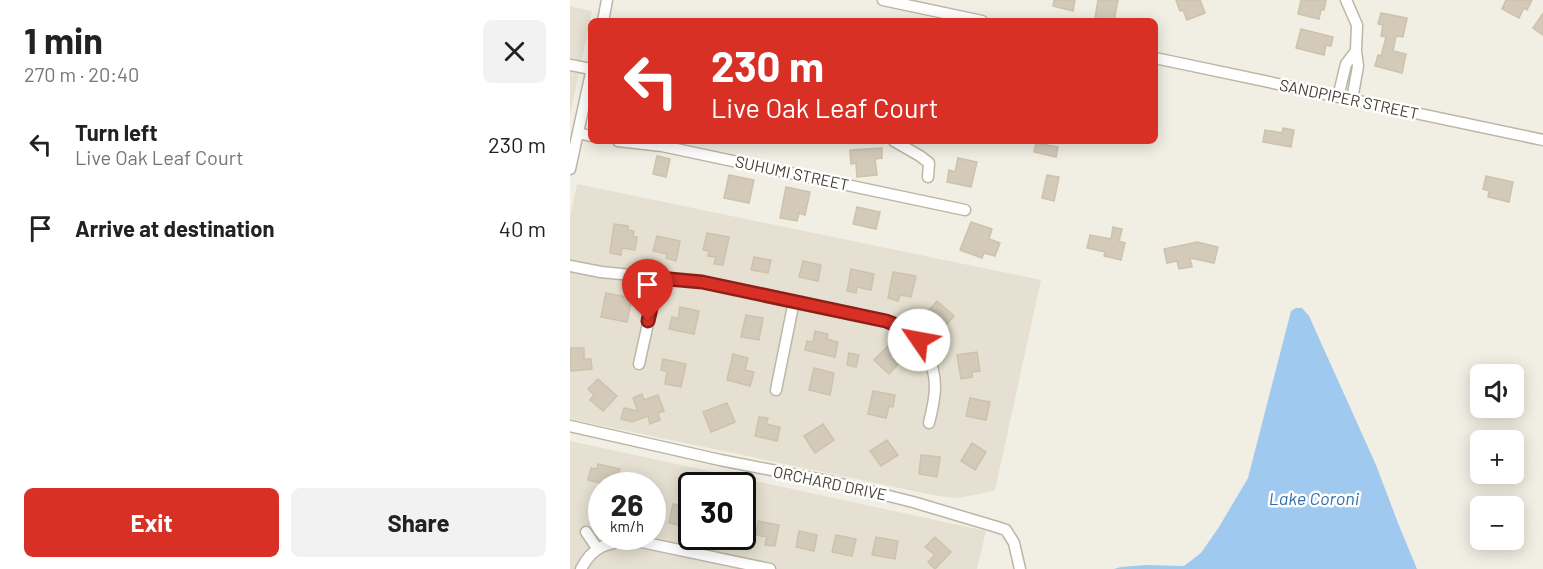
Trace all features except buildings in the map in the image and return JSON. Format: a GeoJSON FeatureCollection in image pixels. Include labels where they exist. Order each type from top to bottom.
{"type":"FeatureCollection","features":[{"type":"Feature","properties":{"kind":"street"},"geometry":{"type":"LineString","coordinates":[[604,18],[607,0]]}},
{"type":"Feature","properties":{"kind":"street"},"geometry":{"type":"LineString","coordinates":[[884,0],[968,18]]}},
{"type":"Feature","properties":{"kind":"street"},"geometry":{"type":"LineString","coordinates":[[1346,0],[1357,25],[1358,66],[1352,100]]}},
{"type":"Feature","properties":{"kind":"street"},"geometry":{"type":"LineString","coordinates":[[1338,97],[1346,64],[1356,51]]}},
{"type":"Feature","properties":{"kind":"street","name":"SANDPIPER STREET"},"geometry":{"type":"LineString","coordinates":[[1158,59],[1543,140]]}},
{"type":"Feature","properties":{"kind":"street"},"geometry":{"type":"LineString","coordinates":[[570,65],[588,70]]}},
{"type":"Feature","properties":{"kind":"street"},"geometry":{"type":"LineString","coordinates":[[570,169],[588,85]]}},
{"type":"Feature","properties":{"kind":"street"},"geometry":{"type":"LineString","coordinates":[[578,133],[588,135]]}},
{"type":"Feature","properties":{"kind":"street","name":"SUHUMI STREET"},"geometry":{"type":"LineString","coordinates":[[644,144],[965,210]]}},
{"type":"Feature","properties":{"kind":"street"},"geometry":{"type":"LineString","coordinates":[[899,144],[929,163],[928,177]]}},
{"type":"Feature","properties":{"kind":"street"},"geometry":{"type":"LineString","coordinates":[[570,266],[601,272],[702,282],[886,321],[904,328],[919,340],[934,371],[935,387],[929,423]]}},
{"type":"Feature","properties":{"kind":"street"},"geometry":{"type":"LineString","coordinates":[[639,364],[658,278]]}},
{"type":"Feature","properties":{"kind":"street"},"geometry":{"type":"LineString","coordinates":[[776,390],[794,302]]}},
{"type":"Feature","properties":{"kind":"street","name":"ORCHARD DRIVE"},"geometry":{"type":"LineString","coordinates":[[570,426],[720,460],[833,482],[984,523],[1006,530],[1014,543],[1020,569]]}},
{"type":"Feature","properties":{"kind":"street"},"geometry":{"type":"LineString","coordinates":[[666,549],[730,565],[770,569]]}},
{"type":"Feature","properties":{"kind":"street"},"geometry":{"type":"LineString","coordinates":[[581,569],[586,559],[596,550]]}},
{"type":"Feature","properties":{"kind":"shaded area"},"geometry":{"type":"Polygon","coordinates":[[[570,6],[592,11],[591,18],[588,18],[588,30],[570,115],[570,6]]]}},
{"type":"Feature","properties":{"kind":"shaded area"},"geometry":{"type":"Polygon","coordinates":[[[577,184],[1041,280],[995,490],[956,498],[933,495],[570,419],[570,217],[577,184]]]}},
{"type":"Feature","properties":{"kind":"shaded area"},"geometry":{"type":"Polygon","coordinates":[[[570,441],[713,472],[678,472],[678,550],[756,550],[756,481],[986,531],[977,569],[570,569],[570,441]]]}},
{"type":"Feature","properties":{"kind":"water","name":"Lake Coroni"},"geometry":{"type":"Polygon","coordinates":[[[1302,308],[1309,316],[1376,465],[1417,569],[1114,569],[1147,565],[1184,566],[1201,553],[1248,478],[1291,311],[1302,308]]]}},
{"type":"Feature","properties":{"kind":"route"},"geometry":{"type":"LineString","coordinates":[[648,321],[658,278],[702,282],[886,321],[904,328],[919,340]]}}]}
